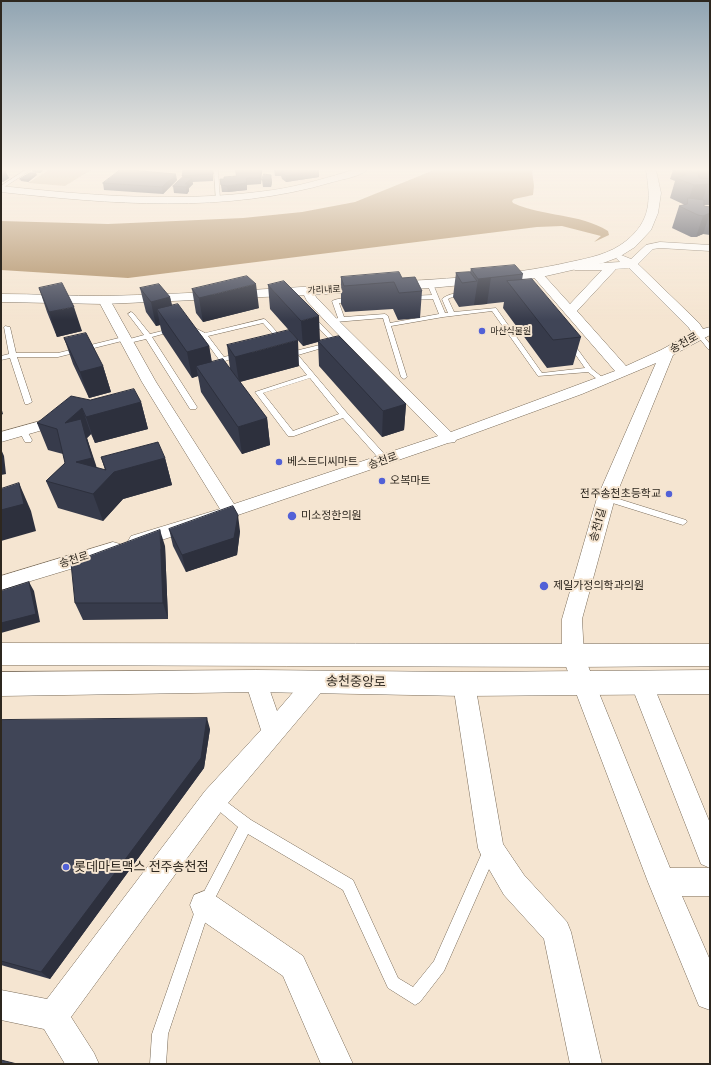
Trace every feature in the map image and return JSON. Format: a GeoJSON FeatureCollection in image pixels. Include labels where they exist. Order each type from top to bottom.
{"type":"FeatureCollection","features":[{"type":"Feature","properties":{"kind":"street","name":"가리내로"},"geometry":{"type":"LineString","coordinates":[[1,298],[104,300],[308,291],[432,290],[537,274],[575,267],[598,260],[613,259],[647,227],[650,220]]}},
{"type":"Feature","properties":{"kind":"street"},"geometry":{"type":"LineString","coordinates":[[632,264],[650,247],[660,245],[710,248]]}},
{"type":"Feature","properties":{"kind":"street"},"geometry":{"type":"LineString","coordinates":[[570,311],[613,259],[632,264],[695,326],[704,332]]}},
{"type":"Feature","properties":{"kind":"street"},"geometry":{"type":"LineString","coordinates":[[537,274],[624,372]]}},
{"type":"Feature","properties":{"kind":"street"},"geometry":{"type":"LineString","coordinates":[[308,291],[311,298],[337,320],[449,439]]}},
{"type":"Feature","properties":{"kind":"street"},"geometry":{"type":"LineString","coordinates":[[104,300],[124,340],[155,395],[231,513]]}},
{"type":"Feature","properties":{"kind":"street","name":"송천로"},"geometry":{"type":"LineString","coordinates":[[1,583],[231,513],[449,439],[603,381],[667,352],[704,332]]}},
{"type":"Feature","properties":{"kind":"street","name":"송천1길"},"geometry":{"type":"LineString","coordinates":[[667,352],[606,498],[572,618],[573,656],[662,882],[710,996]]}},
{"type":"Feature","properties":{"kind":"street"},"geometry":{"type":"LineString","coordinates":[[141,399],[155,395]]}},
{"type":"Feature","properties":{"kind":"street"},"geometry":{"type":"LineString","coordinates":[[1,436],[26,436],[75,417]]}},
{"type":"Feature","properties":{"kind":"street"},"geometry":{"type":"LineString","coordinates":[[1,654],[710,655]]}},
{"type":"Feature","properties":{"kind":"street"},"geometry":{"type":"LineString","coordinates":[[256,681],[273,733]]}},
{"type":"Feature","properties":{"kind":"street","name":"송천중앙로"},"geometry":{"type":"LineString","coordinates":[[1,684],[256,681],[464,684],[710,682]]}},
{"type":"Feature","properties":{"kind":"street"},"geometry":{"type":"LineString","coordinates":[[53,1016],[214,800],[316,682]]}},
{"type":"Feature","properties":{"kind":"street"},"geometry":{"type":"LineString","coordinates":[[641,682],[710,855]]}},
{"type":"Feature","properties":{"kind":"street"},"geometry":{"type":"LineString","coordinates":[[464,684],[491,848],[514,885],[556,932],[586,1064]]}},
{"type":"Feature","properties":{"kind":"street"},"geometry":{"type":"LineString","coordinates":[[662,882],[710,882]]}},
{"type":"Feature","properties":{"kind":"street"},"geometry":{"type":"LineString","coordinates":[[204,905],[293,966],[337,1064]]}},
{"type":"Feature","properties":{"kind":"street"},"geometry":{"type":"LineString","coordinates":[[1,1005],[53,1016],[84,1064]]}},
{"type":"Feature","properties":{"kind":"lane"},"geometry":{"type":"LineString","coordinates":[[404,298],[432,290],[443,315]]}},
{"type":"Feature","properties":{"kind":"lane"},"geometry":{"type":"LineString","coordinates":[[452,314],[444,299],[449,296],[471,294]]}},
{"type":"Feature","properties":{"kind":"lane"},"geometry":{"type":"LineString","coordinates":[[358,300],[335,301],[337,320],[385,316],[404,377]]}},
{"type":"Feature","properties":{"kind":"lane"},"geometry":{"type":"LineString","coordinates":[[387,325],[443,315],[494,310],[540,375],[590,370]]}},
{"type":"Feature","properties":{"kind":"lane"},"geometry":{"type":"LineString","coordinates":[[131,314],[148,336],[193,407]]}},
{"type":"Feature","properties":{"kind":"lane"},"geometry":{"type":"LineString","coordinates":[[293,354],[338,346],[309,314]]}},
{"type":"Feature","properties":{"kind":"lane"},"geometry":{"type":"LineString","coordinates":[[204,335],[264,321],[344,415],[385,460]]}},
{"type":"Feature","properties":{"kind":"lane"},"geometry":{"type":"LineString","coordinates":[[1,358],[13,355],[58,355],[189,326],[204,335],[222,360],[245,354]]}},
{"type":"Feature","properties":{"kind":"lane"},"geometry":{"type":"LineString","coordinates":[[8,327],[13,355],[28,402]]}},
{"type":"Feature","properties":{"kind":"lane"},"geometry":{"type":"LineString","coordinates":[[704,332],[710,348]]}},
{"type":"Feature","properties":{"kind":"lane"},"geometry":{"type":"LineString","coordinates":[[571,335],[576,341],[570,344],[590,370],[603,381]]}},
{"type":"Feature","properties":{"kind":"lane"},"geometry":{"type":"LineString","coordinates":[[276,346],[284,344]]}},
{"type":"Feature","properties":{"kind":"lane"},"geometry":{"type":"LineString","coordinates":[[311,376],[259,392],[290,434],[344,415]]}},
{"type":"Feature","properties":{"kind":"lane"},"geometry":{"type":"LineString","coordinates":[[606,498],[683,522]]}},
{"type":"Feature","properties":{"kind":"lane"},"geometry":{"type":"LineString","coordinates":[[214,800],[246,825],[348,885],[393,983],[415,997],[439,966],[491,848]]}},
{"type":"Feature","properties":{"kind":"lane"},"geometry":{"type":"LineString","coordinates":[[158,1064],[160,1034],[204,905],[246,825]]}},
{"type":"Feature","properties":{"kind":"shaded area"},"geometry":{"type":"Polygon","coordinates":[[[205,220],[580,220],[597,225],[608,231],[609,235],[594,242],[601,236],[562,226],[537,227],[128,278],[1,270],[1,221],[108,224],[205,220]]]}},
{"type":"Feature","properties":{"kind":"building"},"geometry":{"type":"Polygon","coordinates":[[[515,265],[523,274],[478,279],[471,269],[515,265]]]}},
{"type":"Feature","properties":{"kind":"building"},"geometry":{"type":"Polygon","coordinates":[[[399,272],[402,278],[415,277],[422,291],[399,293],[394,282],[344,286],[341,277],[399,272]]]}},
{"type":"Feature","properties":{"kind":"building"},"geometry":{"type":"Polygon","coordinates":[[[470,272],[477,281],[462,283],[456,273],[470,272]]]}},
{"type":"Feature","properties":{"kind":"building"},"geometry":{"type":"Polygon","coordinates":[[[247,276],[256,284],[199,298],[192,289],[247,276]]]}},
{"type":"Feature","properties":{"kind":"building"},"geometry":{"type":"Polygon","coordinates":[[[532,279],[581,337],[553,340],[507,281],[532,279]]]}},
{"type":"Feature","properties":{"kind":"building"},"geometry":{"type":"Polygon","coordinates":[[[284,281],[319,316],[301,321],[268,285],[284,281]]]}},
{"type":"Feature","properties":{"kind":"building"},"geometry":{"type":"Polygon","coordinates":[[[62,283],[74,307],[49,312],[39,288],[62,283]]]}},
{"type":"Feature","properties":{"kind":"building"},"geometry":{"type":"Polygon","coordinates":[[[159,284],[170,297],[151,302],[140,288],[159,284]]]}},
{"type":"Feature","properties":{"kind":"building"},"geometry":{"type":"Polygon","coordinates":[[[178,304],[209,346],[187,352],[157,309],[178,304]]]}},
{"type":"Feature","properties":{"kind":"building"},"geometry":{"type":"Polygon","coordinates":[[[289,330],[298,340],[235,357],[227,345],[289,330]]]}},
{"type":"Feature","properties":{"kind":"building"},"geometry":{"type":"Polygon","coordinates":[[[86,333],[103,366],[80,372],[64,338],[86,333]]]}},
{"type":"Feature","properties":{"kind":"building"},"geometry":{"type":"Polygon","coordinates":[[[339,336],[406,404],[383,411],[318,341],[339,336]]]}},
{"type":"Feature","properties":{"kind":"building"},"geometry":{"type":"Polygon","coordinates":[[[223,359],[267,418],[238,427],[196,366],[223,359]]]}},
{"type":"Feature","properties":{"kind":"building"},"geometry":{"type":"Polygon","coordinates":[[[134,389],[141,402],[86,417],[82,408],[65,423],[81,419],[92,458],[76,462],[106,470],[101,457],[158,442],[165,458],[114,472],[93,494],[46,481],[65,463],[57,429],[37,423],[71,396],[90,400],[134,389]]]}},
{"type":"Feature","properties":{"kind":"building"},"geometry":{"type":"Polygon","coordinates":[[[19,483],[24,504],[1,510],[1,489],[19,483]]]}},
{"type":"Feature","properties":{"kind":"building"},"geometry":{"type":"Polygon","coordinates":[[[233,506],[238,515],[234,538],[182,555],[169,529],[233,506]]]}},
{"type":"Feature","properties":{"kind":"building"},"geometry":{"type":"Polygon","coordinates":[[[160,530],[163,603],[75,603],[71,563],[160,530]]]}},
{"type":"Feature","properties":{"kind":"building"},"geometry":{"type":"Polygon","coordinates":[[[29,582],[36,614],[1,623],[1,591],[29,582]]]}},
{"type":"Feature","properties":{"kind":"building","name":"롯데마트맥스 전주송천점"},"geometry":{"type":"Polygon","coordinates":[[[207,718],[201,758],[41,972],[1,961],[1,720],[207,718]]]}},
{"type":"Feature","properties":{"kind":"building"},"geometry":{"type":"Polygon","coordinates":[[[1,1060],[17,1064],[1,1064],[1,1060]]]}},
{"type":"Feature","properties":{"kind":"place","name":"마산식물원"},"geometry":{"type":"Point","coordinates":[482,331]}},
{"type":"Feature","properties":{"kind":"place","name":"베스트디씨마트"},"geometry":{"type":"Point","coordinates":[279,462]}},
{"type":"Feature","properties":{"kind":"place","name":"오복마트"},"geometry":{"type":"Point","coordinates":[382,481]}},
{"type":"Feature","properties":{"kind":"place","name":"전주송천초등학교"},"geometry":{"type":"Point","coordinates":[669,494]}},
{"type":"Feature","properties":{"kind":"place","name":"미소정한의원"},"geometry":{"type":"Point","coordinates":[292,516]}},
{"type":"Feature","properties":{"kind":"place","name":"제일가정의학과의원"},"geometry":{"type":"Point","coordinates":[544,586]}},
{"type":"Feature","properties":{"kind":"place","name":"롯데마트맥스 전주송천점"},"geometry":{"type":"Point","coordinates":[66,867]}}]}
